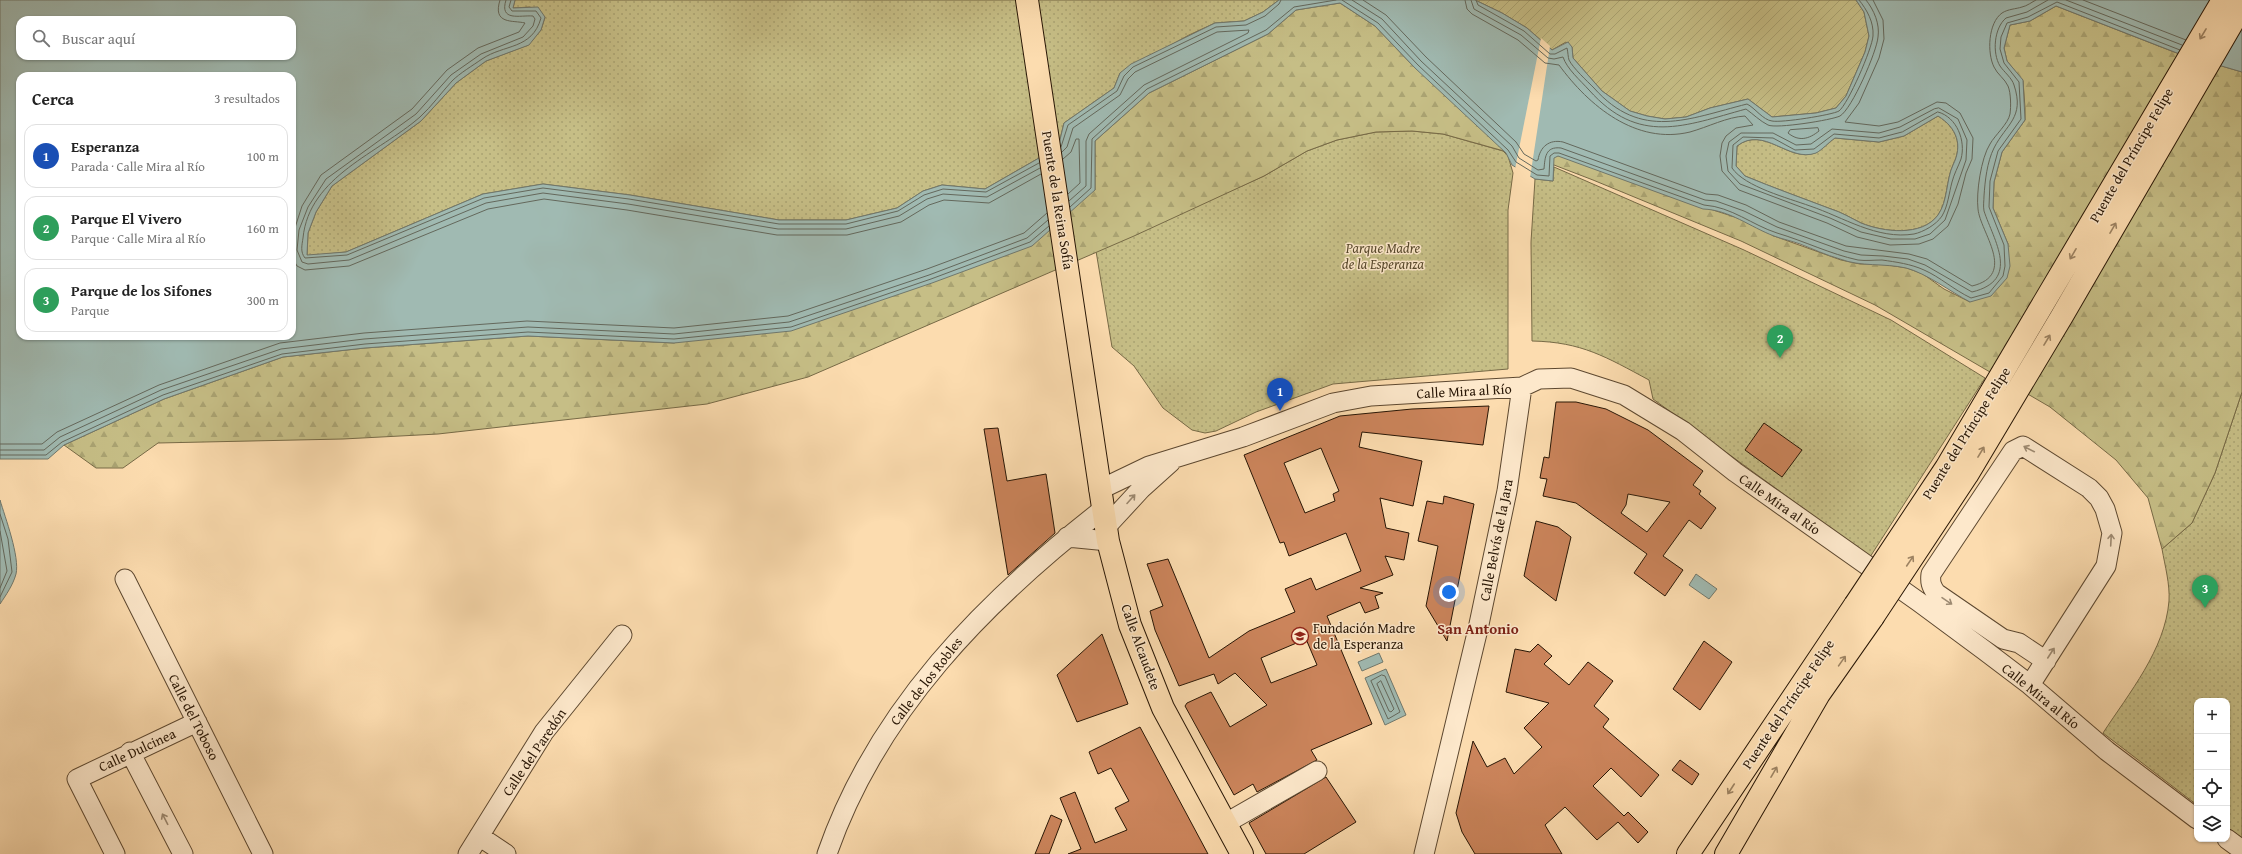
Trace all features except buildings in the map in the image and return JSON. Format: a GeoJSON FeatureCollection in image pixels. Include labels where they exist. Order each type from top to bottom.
{"type":"FeatureCollection","features":[{"type":"Feature","properties":{"kind":"main road","name":"Puente de la Reina Sofía"},"geometry":{"type":"LineString","coordinates":[[1027,0],[1088,399]]}},
{"type":"Feature","properties":{"kind":"main road","name":"Puente del Príncipe Felipe"},"geometry":{"type":"LineString","coordinates":[[1726,854],[1819,694],[1864,611],[1946,468],[2223,0]]}},
{"type":"Feature","properties":{"kind":"main road","name":"Puente del Príncipe Felipe"},"geometry":{"type":"LineString","coordinates":[[1688,854],[1864,611],[1967,475],[2048,340],[2242,6]]}},
{"type":"Feature","properties":{"kind":"main road","name":"Calle Alcaudete"},"geometry":{"type":"LineString","coordinates":[[1088,399],[1103,517],[1130,625],[1163,708],[1242,854]]}},
{"type":"Feature","properties":{"kind":"street","name":"Calle Mira al Río"},"geometry":{"type":"LineString","coordinates":[[1103,517],[1149,466],[1243,437],[1333,403],[1371,396],[1522,387],[1539,379],[1571,378],[1624,395],[1683,431],[1734,472],[1920,602],[2024,681],[2087,733]]}},
{"type":"Feature","properties":{"kind":"street","name":"Calle Belvís de la Jara"},"geometry":{"type":"LineString","coordinates":[[1424,854],[1457,720],[1507,491],[1522,387]]}},
{"type":"Feature","properties":{"kind":"street"},"geometry":{"type":"LineString","coordinates":[[2023,446],[2089,488],[2099,498],[2106,509],[2112,533],[2106,566],[2046,661],[2024,681],[2025,661],[2003,639],[1936,593],[1930,580],[1931,574],[2013,451],[2023,446]]}},
{"type":"Feature","properties":{"kind":"street"},"geometry":{"type":"LineString","coordinates":[[1067,537],[1103,517],[1141,489],[1175,459]]}},
{"type":"Feature","properties":{"kind":"street","name":"Calle Mira al Río"},"geometry":{"type":"LineString","coordinates":[[1734,472],[1765,504],[1915,610],[2014,685],[2087,733]]}},
{"type":"Feature","properties":{"kind":"street","name":"Calle de los Robles"},"geometry":{"type":"LineString","coordinates":[[827,854],[839,819],[874,749],[901,710],[948,650],[1003,595],[1067,537],[1103,517]]}},
{"type":"Feature","properties":{"kind":"street","name":"Calle del Toboso"},"geometry":{"type":"LineString","coordinates":[[125,579],[263,854]]}},
{"type":"Feature","properties":{"kind":"street","name":"Calle del Paredón"},"geometry":{"type":"LineString","coordinates":[[468,854],[544,732],[622,635]]}},
{"type":"Feature","properties":{"kind":"street"},"geometry":{"type":"LineString","coordinates":[[2003,639],[2019,643],[2046,661]]}},
{"type":"Feature","properties":{"kind":"street","name":"Calle Dulcinea"},"geometry":{"type":"LineString","coordinates":[[115,854],[77,779],[130,752],[197,722]]}},
{"type":"Feature","properties":{"kind":"street"},"geometry":{"type":"LineString","coordinates":[[2087,733],[2194,817]]}},
{"type":"Feature","properties":{"kind":"street"},"geometry":{"type":"LineString","coordinates":[[130,752],[183,854]]}},
{"type":"Feature","properties":{"kind":"street"},"geometry":{"type":"LineString","coordinates":[[1226,823],[1317,771]]}},
{"type":"Feature","properties":{"kind":"street"},"geometry":{"type":"LineString","coordinates":[[479,836],[506,854]]}},
{"type":"Feature","properties":{"kind":"street"},"geometry":{"type":"LineString","coordinates":[[2230,841],[2242,850]]}},
{"type":"Feature","properties":{"kind":"green space"},"geometry":{"type":"Polygon","coordinates":[[[515,0],[1279,0],[1263,12],[1244,21],[1215,23],[1189,35],[1120,73],[1114,88],[1064,123],[1059,143],[1039,158],[985,189],[942,185],[923,191],[897,208],[846,220],[779,220],[630,195],[543,184],[483,194],[346,252],[307,256],[308,233],[316,212],[332,186],[421,121],[456,83],[486,61],[528,45],[541,30],[545,17],[530,7],[513,8],[515,0]]]}},
{"type":"Feature","properties":{"kind":"green space"},"geometry":{"type":"Polygon","coordinates":[[[1475,0],[1856,0],[1864,12],[1869,36],[1865,52],[1846,96],[1836,108],[1816,113],[1772,117],[1748,99],[1710,108],[1686,117],[1665,119],[1630,111],[1602,91],[1573,58],[1572,47],[1566,42],[1552,50],[1527,28],[1502,13],[1475,0]]]}},
{"type":"Feature","properties":{"kind":"green space"},"geometry":{"type":"Polygon","coordinates":[[[1340,3],[1375,26],[1415,68],[1713,210],[1741,219],[1774,236],[1841,260],[1860,264],[1882,264],[1907,268],[1923,274],[1944,289],[1970,302],[2008,244],[1993,208],[1994,182],[2002,152],[2025,120],[2023,81],[2007,61],[2004,48],[2010,25],[2030,21],[2056,6],[2174,52],[2242,72],[2242,392],[2215,473],[2192,523],[2162,549],[2148,498],[2116,460],[2050,407],[1875,305],[1741,241],[1554,165],[1443,134],[1412,131],[1376,132],[1337,140],[1307,151],[1264,176],[1134,236],[808,377],[707,404],[438,434],[343,439],[158,443],[123,468],[96,468],[64,445],[164,399],[283,357],[365,348],[528,336],[674,343],[1095,190],[1095,141],[1149,93],[1268,34],[1296,10],[1340,3]]]}},
{"type":"Feature","properties":{"kind":"green space"},"geometry":{"type":"Polygon","coordinates":[[[1938,116],[1950,126],[1954,132],[1958,144],[1958,151],[1951,171],[1944,203],[1938,215],[1931,222],[1912,230],[1902,231],[1880,229],[1861,223],[1838,212],[1745,176],[1736,166],[1737,146],[1747,141],[1757,140],[1767,142],[1805,155],[1818,152],[1835,138],[1879,142],[1904,136],[1938,116]]]}},
{"type":"Feature","properties":{"kind":"green space","name":"Parque Madre de la Esperanza"},"geometry":{"type":"Polygon","coordinates":[[[1412,131],[1443,134],[1503,151],[1508,156],[1513,173],[1508,210],[1508,369],[1333,384],[1256,412],[1216,431],[1205,433],[1192,430],[1163,408],[1134,366],[1112,347],[1096,251],[1264,176],[1307,151],[1337,140],[1376,132],[1412,131]]]}},
{"type":"Feature","properties":{"kind":"green space"},"geometry":{"type":"Polygon","coordinates":[[[1554,167],[1744,250],[1891,320],[1985,378],[1870,557],[1653,399],[1649,380],[1620,364],[1593,352],[1565,344],[1532,341],[1531,242],[1535,179],[1553,181],[1554,167]]]}},
{"type":"Feature","properties":{"kind":"green space"},"geometry":{"type":"Polygon","coordinates":[[[2242,392],[2242,838],[2230,829],[2230,698],[2194,698],[2194,803],[2103,733],[2134,687],[2161,637],[2169,601],[2169,588],[2162,549],[2192,523],[2215,473],[2242,392]]]}},
{"type":"Feature","properties":{"kind":"water"},"geometry":{"type":"Polygon","coordinates":[[[0,0],[515,0],[513,8],[538,7],[545,17],[541,30],[529,45],[486,61],[456,83],[421,121],[332,186],[316,212],[308,233],[307,255],[346,252],[483,194],[543,184],[630,195],[779,220],[846,220],[897,208],[923,191],[942,185],[985,189],[1039,158],[1059,144],[1064,123],[1114,88],[1120,73],[1131,64],[1215,23],[1244,21],[1263,12],[1279,0],[1475,0],[1502,13],[1527,28],[1552,50],[1568,42],[1572,47],[1573,58],[1602,91],[1630,111],[1665,119],[1686,117],[1710,108],[1748,99],[1772,117],[1816,113],[1836,108],[1846,96],[1865,52],[1869,36],[1864,12],[1856,0],[2242,0],[2242,72],[2177,53],[2056,6],[2030,21],[2010,25],[2004,48],[2007,61],[2023,80],[2025,120],[2002,152],[1994,182],[1993,208],[2008,244],[2010,266],[2007,278],[1991,296],[1970,302],[1914,270],[1856,263],[1825,254],[1774,236],[1722,212],[1703,209],[1558,156],[1554,158],[1553,181],[1535,179],[1512,165],[1506,153],[1415,68],[1375,26],[1340,3],[1296,10],[1268,34],[1149,93],[1095,141],[1095,190],[1032,246],[932,283],[791,331],[674,343],[528,336],[365,348],[283,357],[164,399],[64,445],[48,459],[0,459],[0,0]],[[1938,116],[1904,136],[1879,142],[1835,138],[1816,153],[1806,155],[1786,150],[1767,142],[1757,140],[1747,141],[1737,146],[1736,166],[1745,176],[1838,212],[1861,223],[1880,229],[1902,231],[1912,230],[1931,222],[1938,215],[1944,203],[1949,177],[1958,151],[1958,144],[1954,132],[1945,121],[1938,116]]]}},
{"type":"Feature","properties":{"kind":"water"},"geometry":{"type":"Polygon","coordinates":[[[0,500],[14,548],[17,567],[13,582],[0,604],[0,500]]]}},
{"type":"Feature","properties":{"kind":"water"},"geometry":{"type":"Polygon","coordinates":[[[1696,574],[1717,589],[1709,599],[1689,585],[1696,574]]]}},
{"type":"Feature","properties":{"kind":"water"},"geometry":{"type":"Polygon","coordinates":[[[1379,653],[1383,662],[1362,671],[1358,662],[1379,653]]]}},
{"type":"Feature","properties":{"kind":"water"},"geometry":{"type":"Polygon","coordinates":[[[1386,669],[1406,715],[1385,725],[1365,678],[1386,669]]]}},
{"type":"Feature","properties":{"kind":"pier"},"geometry":{"type":"Polygon","coordinates":[[[1541,38],[1550,46],[1530,178],[1515,169],[1541,38]]]}},
{"type":"Feature","properties":{"kind":"place","name":"Parque El Vivero"},"geometry":{"type":"Point","coordinates":[1780,358]}},
{"type":"Feature","properties":{"kind":"place","name":"Esperanza"},"geometry":{"type":"Point","coordinates":[1280,411]}},
{"type":"Feature","properties":{"kind":"place","name":"Parque de los Sifones"},"geometry":{"type":"Point","coordinates":[2205,608]}},
{"type":"Feature","properties":{"kind":"place","name":"Fundación Madre de la Esperanza"},"geometry":{"type":"Point","coordinates":[1300,636]}},
{"type":"Feature","properties":{"kind":"district","name":"San Antonio"},"geometry":{"type":"Point","coordinates":[1478,629]}}]}
